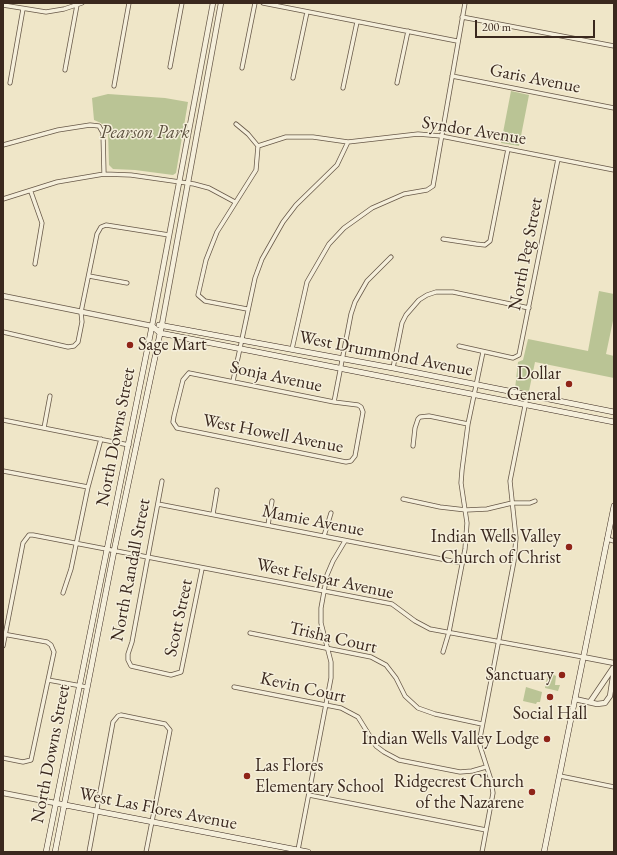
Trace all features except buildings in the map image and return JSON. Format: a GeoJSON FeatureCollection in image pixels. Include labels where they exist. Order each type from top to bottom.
{"type":"FeatureCollection","features":[{"type":"Feature","properties":{"kind":"main road","name":"West Drummond Avenue"},"geometry":{"type":"LineString","coordinates":[[152,326],[162,324],[614,412]]}},
{"type":"Feature","properties":{"kind":"main road","name":"North Downs Street"},"geometry":{"type":"LineString","coordinates":[[55,852],[114,551],[162,324]]}},
{"type":"Feature","properties":{"kind":"main road","name":"North Downs Street"},"geometry":{"type":"LineString","coordinates":[[46,852],[78,686],[129,445],[152,326]]}},
{"type":"Feature","properties":{"kind":"main road"},"geometry":{"type":"LineString","coordinates":[[152,326],[160,334]]}},
{"type":"Feature","properties":{"kind":"main road","name":"West Drummond Avenue"},"geometry":{"type":"LineString","coordinates":[[160,334],[240,348],[614,422]]}},
{"type":"Feature","properties":{"kind":"main road"},"geometry":{"type":"LineString","coordinates":[[544,852],[614,506]]}},
{"type":"Feature","properties":{"kind":"main road","name":"West Las Flores Avenue"},"geometry":{"type":"LineString","coordinates":[[55,803],[308,852]]}},
{"type":"Feature","properties":{"kind":"street"},"geometry":{"type":"LineString","coordinates":[[3,5],[23,9],[53,11],[82,3]]}},
{"type":"Feature","properties":{"kind":"street"},"geometry":{"type":"LineString","coordinates":[[114,86],[129,3]]}},
{"type":"Feature","properties":{"kind":"street"},"geometry":{"type":"LineString","coordinates":[[170,67],[182,3]]}},
{"type":"Feature","properties":{"kind":"street","name":"North Downs Street"},"geometry":{"type":"LineString","coordinates":[[152,326],[213,3]]}},
{"type":"Feature","properties":{"kind":"street","name":"North Downs Street"},"geometry":{"type":"LineString","coordinates":[[162,324],[221,3]]}},
{"type":"Feature","properties":{"kind":"street"},"geometry":{"type":"LineString","coordinates":[[242,68],[255,3]]}},
{"type":"Feature","properties":{"kind":"street"},"geometry":{"type":"LineString","coordinates":[[263,3],[458,41]]}},
{"type":"Feature","properties":{"kind":"street"},"geometry":{"type":"LineString","coordinates":[[292,349],[307,282],[329,244],[344,228],[372,208],[404,194],[429,189],[433,186],[440,136],[465,3]]}},
{"type":"Feature","properties":{"kind":"street"},"geometry":{"type":"LineString","coordinates":[[65,70],[77,5]]}},
{"type":"Feature","properties":{"kind":"street"},"geometry":{"type":"LineString","coordinates":[[10,83],[23,9]]}},
{"type":"Feature","properties":{"kind":"street"},"geometry":{"type":"LineString","coordinates":[[293,78],[307,12]]}},
{"type":"Feature","properties":{"kind":"street"},"geometry":{"type":"LineString","coordinates":[[462,17],[614,46]]}},
{"type":"Feature","properties":{"kind":"street"},"geometry":{"type":"LineString","coordinates":[[343,88],[357,22]]}},
{"type":"Feature","properties":{"kind":"street"},"geometry":{"type":"LineString","coordinates":[[397,83],[408,32]]}},
{"type":"Feature","properties":{"kind":"street","name":"Garis Avenue"},"geometry":{"type":"LineString","coordinates":[[452,76],[614,108]]}},
{"type":"Feature","properties":{"kind":"street"},"geometry":{"type":"LineString","coordinates":[[236,124],[248,134],[258,146],[258,160],[254,174],[217,232],[206,260],[198,295],[202,300],[248,309]]}},
{"type":"Feature","properties":{"kind":"street"},"geometry":{"type":"LineString","coordinates":[[3,145],[84,126],[96,125],[104,133],[104,174]]}},
{"type":"Feature","properties":{"kind":"street","name":"Syndor Avenue"},"geometry":{"type":"LineString","coordinates":[[258,146],[270,141],[300,136],[348,142],[410,134],[440,136],[614,170]]}},
{"type":"Feature","properties":{"kind":"street"},"geometry":{"type":"LineString","coordinates":[[233,381],[255,278],[272,240],[296,205],[337,165],[348,142]]}},
{"type":"Feature","properties":{"kind":"street"},"geometry":{"type":"LineString","coordinates":[[443,239],[476,244],[485,244],[490,241],[508,149]]}},
{"type":"Feature","properties":{"kind":"street","name":"North Peg Street"},"geometry":{"type":"LineString","coordinates":[[483,352],[513,358],[520,354],[558,159]]}},
{"type":"Feature","properties":{"kind":"street"},"geometry":{"type":"LineString","coordinates":[[3,199],[31,192],[58,182],[104,174],[131,175],[188,183],[209,188],[235,202]]}},
{"type":"Feature","properties":{"kind":"street"},"geometry":{"type":"LineString","coordinates":[[31,192],[42,223],[35,264]]}},
{"type":"Feature","properties":{"kind":"street"},"geometry":{"type":"LineString","coordinates":[[3,332],[74,346],[78,342],[82,322],[81,312],[98,231],[101,227],[106,225],[169,235]]}},
{"type":"Feature","properties":{"kind":"street"},"geometry":{"type":"LineString","coordinates":[[334,402],[351,314],[360,292],[371,276],[391,257]]}},
{"type":"Feature","properties":{"kind":"street"},"geometry":{"type":"LineString","coordinates":[[89,276],[126,283]]}},
{"type":"Feature","properties":{"kind":"street"},"geometry":{"type":"LineString","coordinates":[[393,368],[402,324],[406,315],[419,300],[427,295],[436,292],[453,292],[529,308]]}},
{"type":"Feature","properties":{"kind":"street","name":"West Drummond Avenue"},"geometry":{"type":"LineString","coordinates":[[3,296],[152,326]]}},
{"type":"Feature","properties":{"kind":"street"},"geometry":{"type":"LineString","coordinates":[[443,652],[449,632],[467,536],[466,510],[461,483],[468,424],[483,352],[460,346]]}},
{"type":"Feature","properties":{"kind":"street","name":"Sonja Avenue"},"geometry":{"type":"LineString","coordinates":[[188,430],[177,428],[174,422],[182,380],[187,374],[195,373],[359,406],[362,409],[363,416],[353,459]]}},
{"type":"Feature","properties":{"kind":"street"},"geometry":{"type":"LineString","coordinates":[[44,428],[50,396]]}},
{"type":"Feature","properties":{"kind":"street"},"geometry":{"type":"LineString","coordinates":[[482,852],[493,793],[491,780],[480,746],[482,724],[499,642],[516,546],[510,476],[527,396]]}},
{"type":"Feature","properties":{"kind":"street"},"geometry":{"type":"LineString","coordinates":[[413,446],[415,428],[420,417],[429,416],[468,424]]}},
{"type":"Feature","properties":{"kind":"street"},"geometry":{"type":"LineString","coordinates":[[3,420],[129,445]]}},
{"type":"Feature","properties":{"kind":"street","name":"West Howell Avenue"},"geometry":{"type":"LineString","coordinates":[[188,430],[346,462],[353,459]]}},
{"type":"Feature","properties":{"kind":"street"},"geometry":{"type":"LineString","coordinates":[[63,592],[77,544],[88,487],[101,439]]}},
{"type":"Feature","properties":{"kind":"street"},"geometry":{"type":"LineString","coordinates":[[3,471],[88,487]]}},
{"type":"Feature","properties":{"kind":"street","name":"North Randall Street"},"geometry":{"type":"LineString","coordinates":[[162,480],[132,642],[128,654],[129,664],[131,666],[171,675],[181,672]]}},
{"type":"Feature","properties":{"kind":"street"},"geometry":{"type":"LineString","coordinates":[[213,514],[218,490]]}},
{"type":"Feature","properties":{"kind":"street"},"geometry":{"type":"LineString","coordinates":[[402,499],[440,507],[466,510],[487,509],[512,503],[519,505],[535,501]]}},
{"type":"Feature","properties":{"kind":"street"},"geometry":{"type":"LineString","coordinates":[[268,525],[272,501]]}},
{"type":"Feature","properties":{"kind":"street","name":"Mamie Avenue"},"geometry":{"type":"LineString","coordinates":[[158,504],[462,563]]}},
{"type":"Feature","properties":{"kind":"street"},"geometry":{"type":"LineString","coordinates":[[324,536],[331,513]]}},
{"type":"Feature","properties":{"kind":"street","name":"West Felspar Avenue"},"geometry":{"type":"LineString","coordinates":[[4,634],[23,543],[26,538],[33,535],[202,569],[324,592],[340,593],[392,604],[420,624],[430,629],[614,663]]}},
{"type":"Feature","properties":{"kind":"street"},"geometry":{"type":"LineString","coordinates":[[607,539],[614,541]]}},
{"type":"Feature","properties":{"kind":"street"},"geometry":{"type":"LineString","coordinates":[[298,850],[331,678],[328,649],[321,623],[321,608],[333,561],[345,540]]}},
{"type":"Feature","properties":{"kind":"street","name":"Scott Street"},"geometry":{"type":"LineString","coordinates":[[181,672],[202,569]]}},
{"type":"Feature","properties":{"kind":"street","name":"Trisha Court"},"geometry":{"type":"LineString","coordinates":[[250,633],[371,657],[386,665],[396,678],[405,696],[418,708],[435,714],[482,724]]}},
{"type":"Feature","properties":{"kind":"street"},"geometry":{"type":"LineString","coordinates":[[3,646],[4,634],[47,642],[54,650],[31,760],[23,762],[3,758]]}},
{"type":"Feature","properties":{"kind":"street"},"geometry":{"type":"LineString","coordinates":[[590,702],[614,667]]}},
{"type":"Feature","properties":{"kind":"street"},"geometry":{"type":"LineString","coordinates":[[575,700],[602,704],[609,699],[614,670]]}},
{"type":"Feature","properties":{"kind":"street"},"geometry":{"type":"LineString","coordinates":[[48,680],[87,687]]}},
{"type":"Feature","properties":{"kind":"street","name":"Kevin Court"},"geometry":{"type":"LineString","coordinates":[[234,687],[341,708],[358,717],[376,746],[400,760],[460,772],[472,771],[486,767]]}},
{"type":"Feature","properties":{"kind":"street"},"geometry":{"type":"LineString","coordinates":[[89,852],[113,722],[118,716],[167,725],[170,734],[151,821],[146,852]]}},
{"type":"Feature","properties":{"kind":"street"},"geometry":{"type":"LineString","coordinates":[[560,776],[614,787]]}},
{"type":"Feature","properties":{"kind":"street","name":"West Las Flores Avenue"},"geometry":{"type":"LineString","coordinates":[[3,793],[55,803]]}},
{"type":"Feature","properties":{"kind":"street"},"geometry":{"type":"LineString","coordinates":[[309,795],[486,830]]}},
{"type":"Feature","properties":{"kind":"green space"},"geometry":{"type":"Polygon","coordinates":[[[511,91],[529,95],[519,146],[501,143],[511,91]]]}},
{"type":"Feature","properties":{"kind":"green space","name":"Pearson Park"},"geometry":{"type":"Polygon","coordinates":[[[108,94],[165,98],[188,102],[176,173],[173,175],[113,169],[109,165],[108,131],[101,123],[94,120],[92,98],[108,94]]]}},
{"type":"Feature","properties":{"kind":"green space"},"geometry":{"type":"Polygon","coordinates":[[[599,291],[614,294],[614,316],[606,354],[614,356],[614,378],[535,362],[529,391],[515,389],[518,362],[523,360],[528,339],[588,351],[599,291]]]}},
{"type":"Feature","properties":{"kind":"green space"},"geometry":{"type":"Polygon","coordinates":[[[548,672],[556,676],[555,685],[560,685],[558,691],[545,688],[548,672]]]}},
{"type":"Feature","properties":{"kind":"green space"},"geometry":{"type":"Polygon","coordinates":[[[526,687],[542,692],[540,702],[537,702],[536,704],[523,701],[526,687]]]}},
{"type":"Feature","properties":{"kind":"place","name":"Sage Mart"},"geometry":{"type":"Point","coordinates":[130,345]}},
{"type":"Feature","properties":{"kind":"place","name":"Dollar General"},"geometry":{"type":"Point","coordinates":[569,384]}},
{"type":"Feature","properties":{"kind":"place","name":"Indian Wells Valley Church of Christ"},"geometry":{"type":"Point","coordinates":[569,547]}},
{"type":"Feature","properties":{"kind":"place","name":"Sanctuary"},"geometry":{"type":"Point","coordinates":[562,675]}},
{"type":"Feature","properties":{"kind":"place","name":"Social Hall"},"geometry":{"type":"Point","coordinates":[550,697]}},
{"type":"Feature","properties":{"kind":"place","name":"Indian Wells Valley Lodge"},"geometry":{"type":"Point","coordinates":[547,739]}},
{"type":"Feature","properties":{"kind":"place","name":"Las Flores Elementary School"},"geometry":{"type":"Point","coordinates":[247,776]}},
{"type":"Feature","properties":{"kind":"place","name":"Ridgecrest Church of the Nazarene"},"geometry":{"type":"Point","coordinates":[532,792]}}]}
